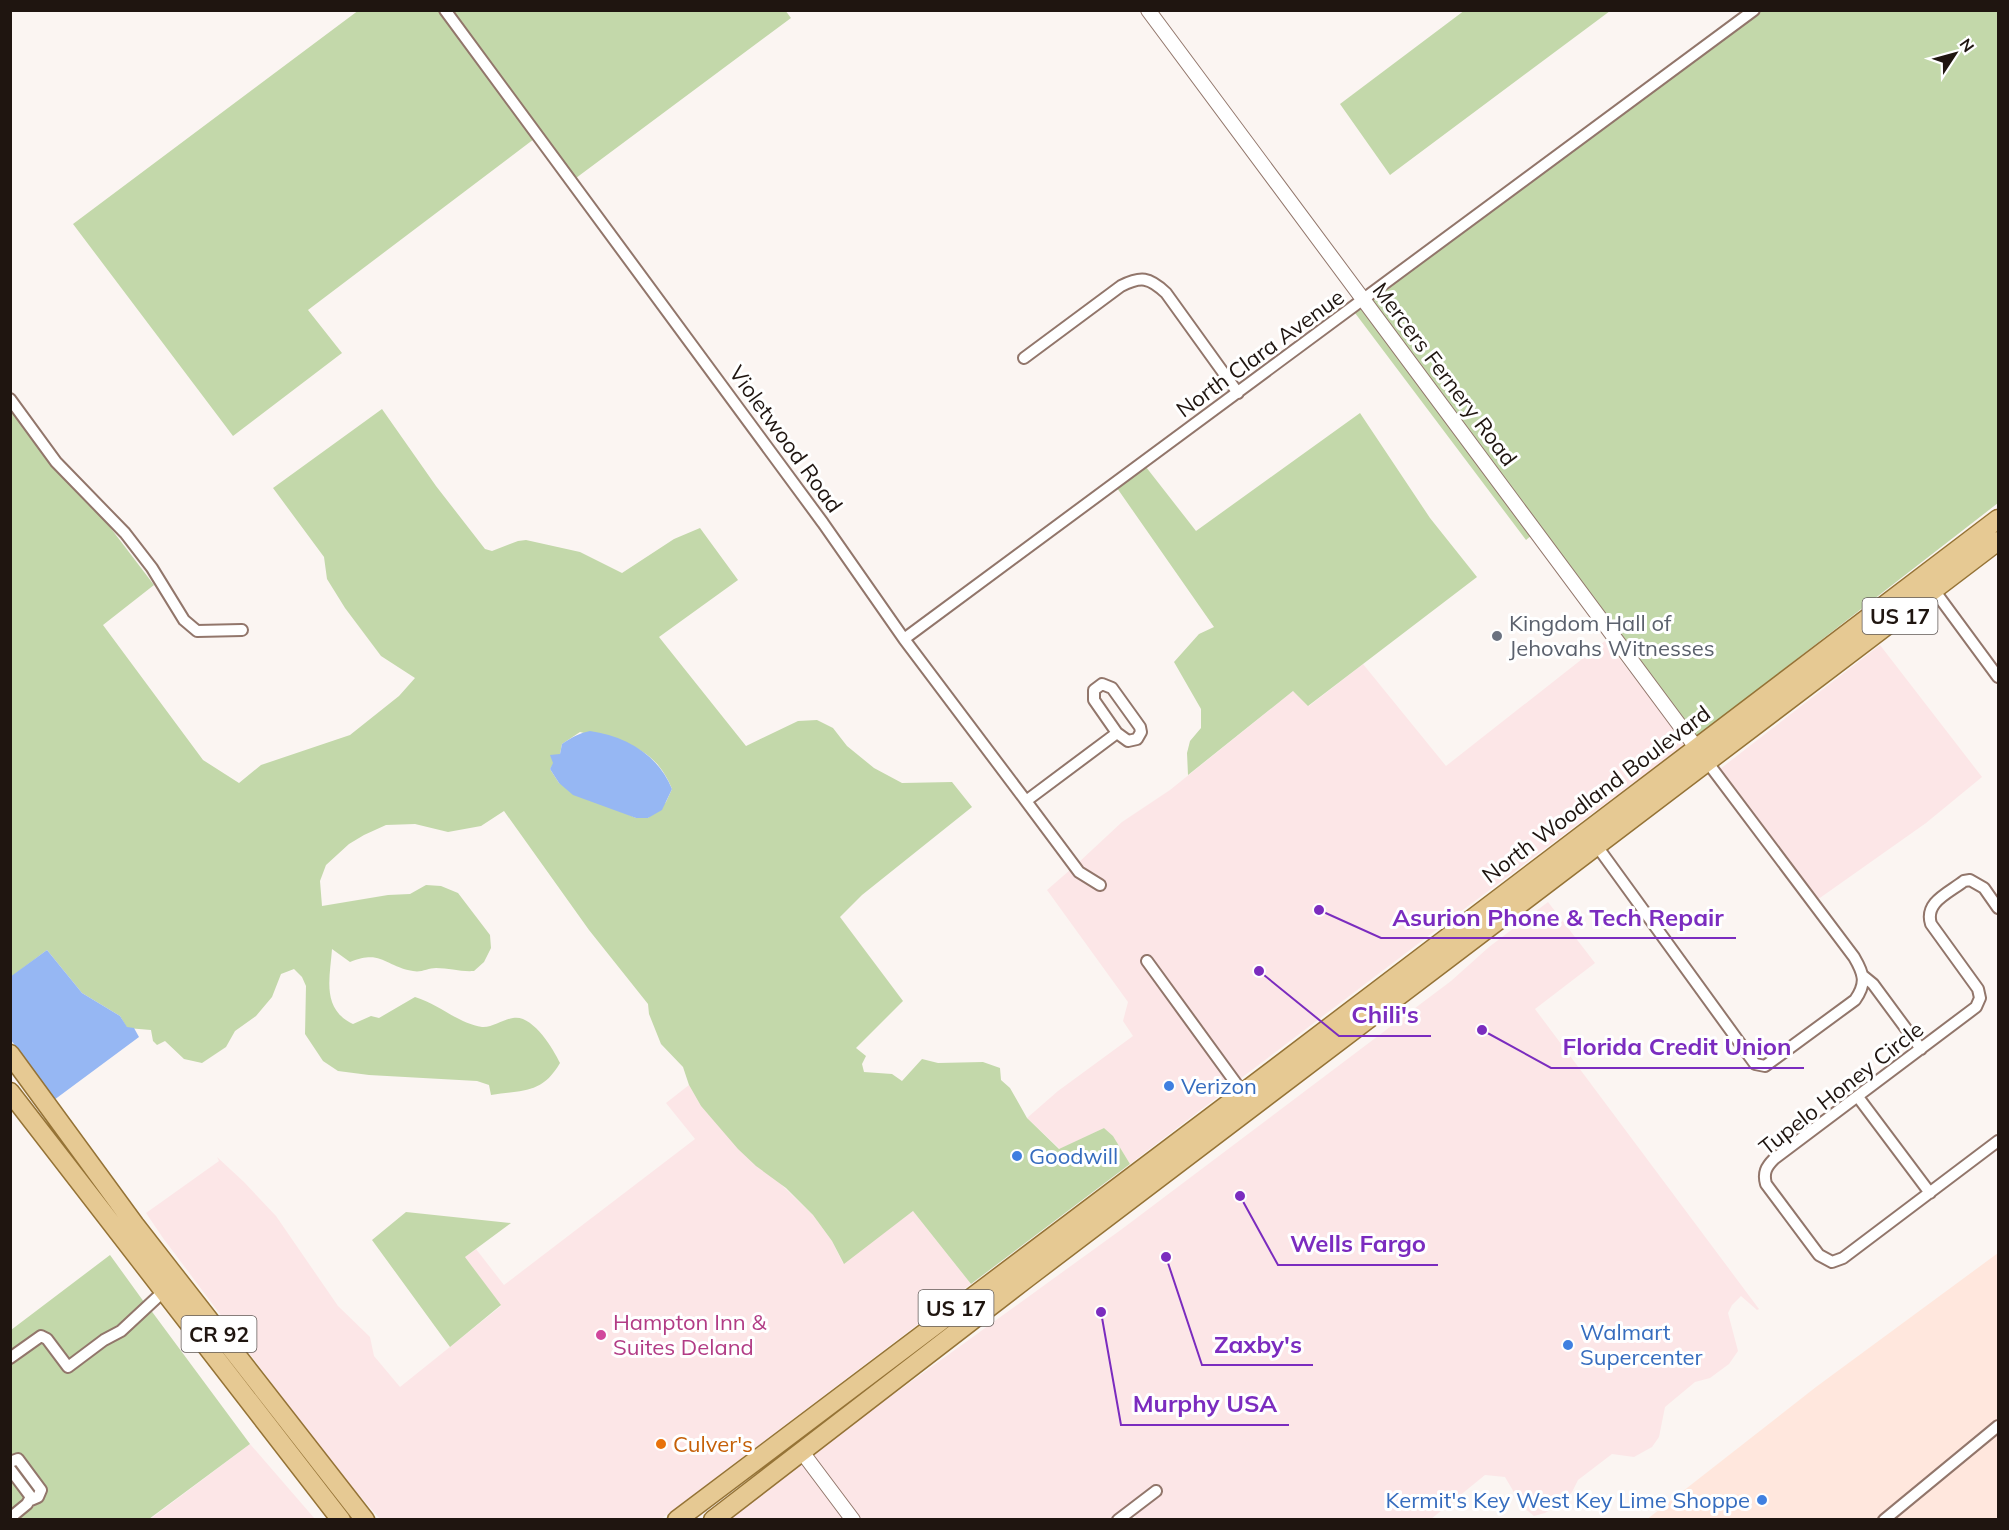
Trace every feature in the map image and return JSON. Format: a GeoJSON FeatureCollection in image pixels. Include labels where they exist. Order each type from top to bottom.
{"type":"FeatureCollection","features":[{"type":"Feature","properties":{"kind":"main road","name":"North Woodland Boulevard"},"geometry":{"type":"LineString","coordinates":[[713,1520],[1003,1297],[1249,1100],[1928,583],[1998,519]]}},
{"type":"Feature","properties":{"kind":"main road","name":"North Woodland Boulevard"},"geometry":{"type":"LineString","coordinates":[[1928,583],[1998,541]]}},
{"type":"Feature","properties":{"kind":"main road","name":"CR 92"},"geometry":{"type":"LineString","coordinates":[[10,1054],[127,1230],[164,1291],[216,1343],[304,1442],[360,1517]]}},
{"type":"Feature","properties":{"kind":"main road","name":"CR 92"},"geometry":{"type":"LineString","coordinates":[[10,1092],[127,1230],[216,1343],[286,1449],[341,1520]]}},
{"type":"Feature","properties":{"kind":"main road","name":"North Woodland Boulevard"},"geometry":{"type":"LineString","coordinates":[[677,1520],[1047,1240],[1249,1100]]}},
{"type":"Feature","properties":{"kind":"main road"},"geometry":{"type":"LineString","coordinates":[[1027,1278],[1031,1261],[1047,1240]]}},
{"type":"Feature","properties":{"kind":"main road"},"geometry":{"type":"LineString","coordinates":[[1003,1297],[1013,1281],[1015,1273],[1013,1267]]}},
{"type":"Feature","properties":{"kind":"main road"},"geometry":{"type":"LineString","coordinates":[[802,1452],[808,1432],[839,1408],[866,1376]]}},
{"type":"Feature","properties":{"kind":"main road"},"geometry":{"type":"LineString","coordinates":[[782,1467],[790,1452],[793,1431]]}},
{"type":"Feature","properties":{"kind":"main road"},"geometry":{"type":"LineString","coordinates":[[286,1449],[304,1442]]}},
{"type":"Feature","properties":{"kind":"main road"},"geometry":{"type":"LineString","coordinates":[[692,1520],[707,1497]]}},
{"type":"Feature","properties":{"kind":"street","name":"Violetwood Road"},"geometry":{"type":"LineString","coordinates":[[446,10],[823,523],[904,639],[1079,872],[1100,885]]}},
{"type":"Feature","properties":{"kind":"street","name":"Mercers Fernery Road"},"geometry":{"type":"LineString","coordinates":[[1148,10],[1702,755]]}},
{"type":"Feature","properties":{"kind":"street","name":"North Clara Avenue"},"geometry":{"type":"LineString","coordinates":[[904,639],[1754,10]]}},
{"type":"Feature","properties":{"kind":"street"},"geometry":{"type":"LineString","coordinates":[[1024,358],[1120,286],[1133,280],[1144,279],[1156,283],[1166,292],[1238,393]]}},
{"type":"Feature","properties":{"kind":"street"},"geometry":{"type":"LineString","coordinates":[[10,399],[56,462],[125,533],[152,568],[184,620],[197,631],[242,630]]}},
{"type":"Feature","properties":{"kind":"street"},"geometry":{"type":"LineString","coordinates":[[1928,583],[1998,677]]}},
{"type":"Feature","properties":{"kind":"street"},"geometry":{"type":"LineString","coordinates":[[1102,684],[1112,688],[1140,727],[1141,732],[1137,739],[1128,741],[1118,733],[1094,700],[1094,690],[1102,684]]}},
{"type":"Feature","properties":{"kind":"street"},"geometry":{"type":"LineString","coordinates":[[1026,801],[1118,733]]}},
{"type":"Feature","properties":{"kind":"street"},"geometry":{"type":"LineString","coordinates":[[1592,839],[1755,1064],[1764,1066],[1856,1000],[1863,989],[1862,971],[1854,957],[1702,755]]}},
{"type":"Feature","properties":{"kind":"street","name":"Tupelo Honey Circle"},"geometry":{"type":"LineString","coordinates":[[1998,908],[1984,888],[1970,880],[1964,881],[1934,903],[1929,916],[1931,924],[1978,989],[1980,998],[1976,1007],[1774,1159],[1763,1175],[1766,1184],[1819,1255],[1832,1262],[1843,1258],[1998,1141]]}},
{"type":"Feature","properties":{"kind":"street"},"geometry":{"type":"LineString","coordinates":[[1147,961],[1249,1100]]}},
{"type":"Feature","properties":{"kind":"street"},"geometry":{"type":"LineString","coordinates":[[1862,975],[1873,984],[1921,1049]]}},
{"type":"Feature","properties":{"kind":"street"},"geometry":{"type":"LineString","coordinates":[[1858,1097],[1930,1193]]}},
{"type":"Feature","properties":{"kind":"street"},"geometry":{"type":"LineString","coordinates":[[10,1358],[40,1336],[47,1340],[68,1367],[104,1340],[121,1331],[164,1291]]}},
{"type":"Feature","properties":{"kind":"street"},"geometry":{"type":"LineString","coordinates":[[1884,1520],[1998,1426]]}},
{"type":"Feature","properties":{"kind":"street"},"geometry":{"type":"LineString","coordinates":[[802,1452],[853,1520]]}},
{"type":"Feature","properties":{"kind":"street"},"geometry":{"type":"LineString","coordinates":[[10,1461],[18,1459],[41,1490],[39,1497],[31,1500],[10,1518]]}},
{"type":"Feature","properties":{"kind":"street"},"geometry":{"type":"LineString","coordinates":[[10,1469],[31,1500]]}},
{"type":"Feature","properties":{"kind":"street"},"geometry":{"type":"LineString","coordinates":[[1124,1518],[1156,1491]]}},
{"type":"Feature","properties":{"kind":"shaded area"},"geometry":{"type":"Polygon","coordinates":[[[1605,641],[1687,743],[1240,1079],[1148,954],[1140,961],[1232,1086],[1130,1164],[1113,1136],[1104,1128],[1060,1149],[1027,1118],[1058,1091],[1133,1036],[1123,1021],[1128,1002],[1047,890],[1070,870],[1076,877],[1101,891],[1107,883],[1078,863],[1122,822],[1170,790],[1293,691],[1309,706],[1363,664],[1446,766],[1605,641]]]}},
{"type":"Feature","properties":{"kind":"shaded area"},"geometry":{"type":"Polygon","coordinates":[[[1880,645],[1982,777],[1926,823],[1817,900],[1720,769],[1880,645]]]}},
{"type":"Feature","properties":{"kind":"shaded area"},"geometry":{"type":"Polygon","coordinates":[[[1548,902],[1595,963],[1535,1009],[1759,1309],[1757,1310],[1741,1296],[1732,1305],[1728,1313],[1738,1351],[1729,1364],[1710,1378],[1695,1382],[1665,1407],[1659,1437],[1652,1447],[1634,1457],[1612,1454],[1578,1480],[1572,1492],[1562,1503],[1545,1513],[1534,1516],[1522,1506],[1505,1477],[1485,1475],[1431,1519],[1137,1519],[1133,1514],[1163,1492],[1157,1484],[1110,1519],[860,1519],[811,1454],[1122,1229],[1451,981],[1489,947],[1548,902]]]}},
{"type":"Feature","properties":{"kind":"shaded area"},"geometry":{"type":"Polygon","coordinates":[[[689,1085],[701,1106],[713,1119],[813,1215],[832,1241],[843,1263],[913,1211],[971,1284],[661,1519],[380,1519],[336,1469],[146,1213],[219,1161],[217,1157],[276,1216],[338,1306],[370,1337],[374,1356],[400,1387],[501,1306],[465,1257],[476,1249],[504,1285],[695,1139],[666,1103],[689,1085]]]}},
{"type":"Feature","properties":{"kind":"shaded area"},"geometry":{"type":"Polygon","coordinates":[[[1998,1253],[1998,1420],[1876,1519],[1646,1520],[1816,1387],[1998,1253]]]}},
{"type":"Feature","properties":{"kind":"shaded area"},"geometry":{"type":"Polygon","coordinates":[[[1998,1433],[1998,1519],[1891,1520],[1913,1502],[1998,1433]]]}},
{"type":"Feature","properties":{"kind":"shaded area"},"geometry":{"type":"Polygon","coordinates":[[[250,1444],[315,1519],[149,1520],[250,1444]]]}},
{"type":"Feature","properties":{"kind":"shaded area"},"geometry":{"type":"Polygon","coordinates":[[[802,1460],[846,1520],[725,1520],[802,1460]]]}},
{"type":"Feature","properties":{"kind":"green space"},"geometry":{"type":"Polygon","coordinates":[[[359,10],[439,11],[534,139],[308,310],[342,353],[233,436],[73,224],[359,10]]]}},
{"type":"Feature","properties":{"kind":"green space"},"geometry":{"type":"Polygon","coordinates":[[[785,10],[791,18],[576,178],[452,11],[785,10]]]}},
{"type":"Feature","properties":{"kind":"green space"},"geometry":{"type":"Polygon","coordinates":[[[1465,10],[1610,11],[1390,175],[1340,104],[1465,10]]]}},
{"type":"Feature","properties":{"kind":"green space"},"geometry":{"type":"Polygon","coordinates":[[[1762,11],[1998,11],[1998,503],[1696,737],[1371,301],[1762,11]]]}},
{"type":"Feature","properties":{"kind":"green space"},"geometry":{"type":"Polygon","coordinates":[[[1363,308],[1532,535],[1526,540],[1355,313],[1363,308]]]}},
{"type":"Feature","properties":{"kind":"green space"},"geometry":{"type":"Polygon","coordinates":[[[10,408],[51,465],[103,518],[154,585],[103,625],[203,760],[239,783],[261,765],[350,735],[399,696],[415,678],[381,656],[345,608],[327,579],[324,557],[273,488],[382,409],[436,486],[485,549],[492,551],[526,540],[580,552],[622,573],[674,539],[700,528],[738,580],[659,637],[746,746],[798,721],[817,720],[833,728],[847,746],[874,768],[902,783],[952,782],[972,807],[862,895],[840,917],[903,1001],[856,1048],[866,1056],[862,1064],[864,1072],[892,1074],[902,1081],[922,1059],[938,1063],[983,1062],[1000,1068],[1001,1080],[1010,1088],[1027,1118],[1059,1149],[1104,1128],[1113,1136],[1130,1164],[971,1284],[913,1211],[844,1264],[832,1241],[813,1215],[786,1188],[756,1166],[738,1149],[701,1106],[689,1085],[683,1067],[661,1044],[649,1014],[648,1004],[589,930],[504,811],[481,826],[448,832],[415,824],[386,825],[349,844],[326,865],[320,881],[322,906],[388,895],[410,894],[426,885],[441,886],[458,893],[490,935],[491,948],[484,962],[474,971],[436,968],[416,971],[369,957],[350,962],[332,949],[329,982],[336,1010],[353,1024],[371,1016],[379,1018],[415,997],[464,1022],[482,1027],[513,1018],[527,1021],[541,1033],[560,1063],[546,1080],[531,1089],[491,1095],[489,1085],[477,1081],[338,1071],[323,1061],[305,1034],[306,986],[302,977],[294,969],[281,974],[272,997],[256,1016],[235,1031],[226,1047],[202,1063],[184,1059],[165,1041],[157,1045],[153,1041],[151,1030],[127,1028],[120,1016],[82,993],[47,950],[11,977],[10,408]],[[580,732],[562,744],[560,754],[550,769],[559,783],[636,818],[648,818],[666,802],[672,789],[665,774],[646,754],[635,747],[580,732]]]}},
{"type":"Feature","properties":{"kind":"green space"},"geometry":{"type":"Polygon","coordinates":[[[1360,413],[1430,518],[1477,577],[1308,706],[1293,691],[1188,775],[1187,753],[1190,741],[1201,728],[1201,709],[1174,662],[1199,634],[1214,627],[1117,488],[1146,467],[1196,531],[1360,413]]]}},
{"type":"Feature","properties":{"kind":"green space"},"geometry":{"type":"Polygon","coordinates":[[[406,1212],[511,1223],[465,1257],[501,1305],[450,1347],[372,1240],[406,1212]]]}},
{"type":"Feature","properties":{"kind":"green space"},"geometry":{"type":"Polygon","coordinates":[[[110,1255],[144,1302],[118,1327],[70,1360],[51,1336],[42,1331],[11,1352],[11,1330],[110,1255]]]}},
{"type":"Feature","properties":{"kind":"green space"},"geometry":{"type":"Polygon","coordinates":[[[150,1309],[250,1444],[149,1519],[17,1519],[39,1502],[46,1487],[22,1456],[11,1456],[11,1364],[41,1342],[64,1371],[71,1371],[107,1344],[124,1335],[150,1309]]]}},
{"type":"Feature","properties":{"kind":"green space"},"geometry":{"type":"Polygon","coordinates":[[[10,1478],[25,1499],[10,1511],[10,1478]]]}},
{"type":"Feature","properties":{"kind":"water"},"geometry":{"type":"Polygon","coordinates":[[[590,731],[628,742],[658,766],[672,789],[662,810],[648,818],[636,818],[573,795],[559,783],[550,769],[553,763],[550,755],[560,754],[562,744],[590,731]]]}},
{"type":"Feature","properties":{"kind":"water"},"geometry":{"type":"Polygon","coordinates":[[[47,950],[82,993],[120,1016],[127,1027],[134,1028],[139,1037],[54,1100],[11,1040],[10,977],[47,950]]]}},
{"type":"Feature","properties":{"kind":"place","name":"Kingdom Hall of Jehovahs Witnesses"},"geometry":{"type":"Point","coordinates":[1497,636]}},
{"type":"Feature","properties":{"kind":"place","name":"Asurion Phone & Tech Repair"},"geometry":{"type":"Point","coordinates":[1319,910]}},
{"type":"Feature","properties":{"kind":"place","name":"Chili's"},"geometry":{"type":"Point","coordinates":[1259,971]}},
{"type":"Feature","properties":{"kind":"place","name":"Florida Credit Union"},"geometry":{"type":"Point","coordinates":[1482,1030]}},
{"type":"Feature","properties":{"kind":"place","name":"Verizon"},"geometry":{"type":"Point","coordinates":[1169,1086]}},
{"type":"Feature","properties":{"kind":"place","name":"Goodwill"},"geometry":{"type":"Point","coordinates":[1017,1156]}},
{"type":"Feature","properties":{"kind":"place","name":"Wells Fargo"},"geometry":{"type":"Point","coordinates":[1240,1196]}},
{"type":"Feature","properties":{"kind":"place","name":"Zaxby's"},"geometry":{"type":"Point","coordinates":[1166,1257]}},
{"type":"Feature","properties":{"kind":"place","name":"Murphy USA"},"geometry":{"type":"Point","coordinates":[1101,1312]}},
{"type":"Feature","properties":{"kind":"place","name":"Hampton Inn & Suites Deland"},"geometry":{"type":"Point","coordinates":[601,1335]}},
{"type":"Feature","properties":{"kind":"place","name":"Walmart Supercenter"},"geometry":{"type":"Point","coordinates":[1568,1345]}},
{"type":"Feature","properties":{"kind":"place","name":"Culver's"},"geometry":{"type":"Point","coordinates":[661,1444]}},
{"type":"Feature","properties":{"kind":"place","name":"Kermit's Key West Key Lime Shoppe"},"geometry":{"type":"Point","coordinates":[1762,1500]}}]}
